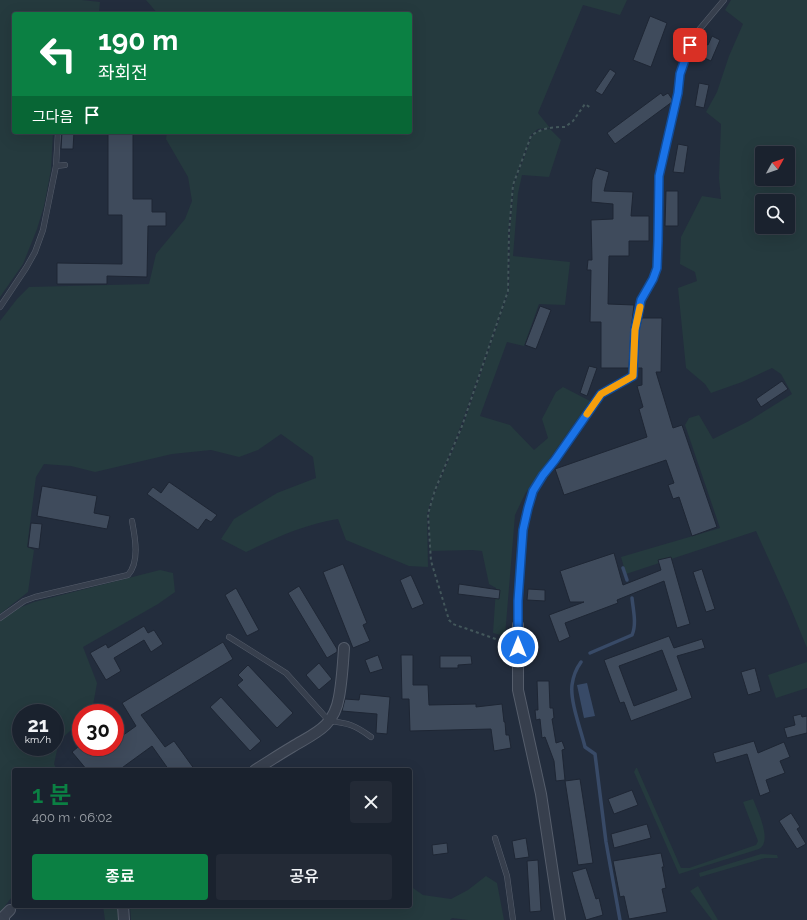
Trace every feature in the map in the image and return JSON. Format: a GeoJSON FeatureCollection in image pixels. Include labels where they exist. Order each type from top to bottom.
{"type":"FeatureCollection","features":[{"type":"Feature","properties":{"kind":"street"},"geometry":{"type":"LineString","coordinates":[[518,625],[518,690],[542,794],[560,920]]}},
{"type":"Feature","properties":{"kind":"street"},"geometry":{"type":"LineString","coordinates":[[259,768],[293,746],[310,738],[326,726],[333,715],[339,699],[344,648]]}},
{"type":"Feature","properties":{"kind":"street"},"geometry":{"type":"LineString","coordinates":[[122,908],[124,920]]}},
{"type":"Feature","properties":{"kind":"street"},"geometry":{"type":"LineString","coordinates":[[4,920],[4,916],[10,910]]}},
{"type":"Feature","properties":{"kind":"lane"},"geometry":{"type":"LineString","coordinates":[[518,625],[518,601],[523,530],[533,491],[601,394],[633,376],[635,330],[641,300],[653,279],[657,268],[659,176],[678,93],[680,74],[693,37],[724,0]]}},
{"type":"Feature","properties":{"kind":"lane"},"geometry":{"type":"LineString","coordinates":[[0,306],[26,268],[35,252],[43,230],[56,166],[58,134]]}},
{"type":"Feature","properties":{"kind":"lane"},"geometry":{"type":"LineString","coordinates":[[56,166],[65,165]]}},
{"type":"Feature","properties":{"kind":"lane"},"geometry":{"type":"LineString","coordinates":[[0,618],[20,604],[35,597],[128,575],[134,566],[135,539],[132,521]]}},
{"type":"Feature","properties":{"kind":"lane"},"geometry":{"type":"LineString","coordinates":[[229,637],[286,673],[329,721],[346,723],[359,728],[371,737]]}},
{"type":"Feature","properties":{"kind":"lane"},"geometry":{"type":"LineString","coordinates":[[495,838],[507,876],[513,920]]}},
{"type":"Feature","properties":{"kind":"path"},"geometry":{"type":"LineString","coordinates":[[518,647],[453,624],[449,620],[431,561],[428,514],[435,490],[462,426],[508,291],[509,232],[513,185],[532,136],[538,130],[565,127],[573,121],[585,104],[591,108]]}},
{"type":"Feature","properties":{"kind":"green space"},"geometry":{"type":"Polygon","coordinates":[[[0,0],[82,0],[100,2],[99,12],[12,12],[12,134],[53,134],[51,170],[44,206],[37,229],[23,264],[0,297],[0,0]]]}},
{"type":"Feature","properties":{"kind":"green space"},"geometry":{"type":"Polygon","coordinates":[[[146,0],[627,0],[620,15],[583,5],[538,113],[550,128],[538,129],[531,135],[513,185],[508,232],[508,291],[461,425],[431,500],[427,514],[428,567],[409,566],[346,540],[338,519],[302,528],[246,552],[221,539],[234,519],[277,493],[316,478],[313,457],[281,434],[258,450],[239,457],[211,450],[172,454],[95,472],[71,466],[44,464],[36,477],[27,547],[34,550],[28,592],[0,614],[0,321],[17,299],[29,287],[149,284],[156,254],[185,219],[192,201],[188,177],[166,139],[167,134],[412,134],[412,12],[156,12],[146,0]]]}},
{"type":"Feature","properties":{"kind":"green space"},"geometry":{"type":"Polygon","coordinates":[[[731,0],[807,0],[807,648],[756,531],[626,574],[621,557],[720,528],[685,425],[689,418],[699,415],[713,439],[749,421],[792,394],[781,374],[772,368],[742,382],[711,393],[705,384],[686,368],[678,288],[697,281],[695,272],[680,264],[681,237],[702,196],[721,199],[719,178],[721,124],[706,112],[717,92],[729,56],[743,24],[725,10],[731,0]]]}},
{"type":"Feature","properties":{"kind":"green space"},"geometry":{"type":"Polygon","coordinates":[[[550,129],[561,140],[549,177],[522,175],[518,193],[513,256],[570,262],[565,305],[539,304],[524,346],[507,342],[480,416],[510,425],[534,450],[548,438],[542,419],[556,392],[563,387],[590,401],[525,494],[515,515],[505,636],[493,633],[496,588],[489,584],[482,551],[430,551],[429,514],[432,500],[463,426],[509,291],[510,232],[514,185],[532,136],[538,131],[550,129]]]}},
{"type":"Feature","properties":{"kind":"green space"},"geometry":{"type":"Polygon","coordinates":[[[160,570],[173,573],[175,592],[158,604],[83,647],[97,683],[93,704],[72,704],[72,729],[64,736],[64,704],[12,704],[12,756],[56,756],[54,764],[56,768],[12,768],[12,897],[5,906],[0,920],[0,621],[19,608],[34,602],[160,570]]]}},
{"type":"Feature","properties":{"kind":"green space"},"geometry":{"type":"Polygon","coordinates":[[[807,662],[807,688],[776,698],[768,675],[807,662]]]}},
{"type":"Feature","properties":{"kind":"green space"},"geometry":{"type":"Polygon","coordinates":[[[636,768],[681,868],[689,868],[756,845],[758,841],[743,802],[753,799],[764,828],[765,835],[763,846],[759,849],[679,874],[634,772],[636,768]]]}},
{"type":"Feature","properties":{"kind":"green space"},"geometry":{"type":"Polygon","coordinates":[[[761,854],[777,855],[778,858],[765,858],[700,877],[699,873],[761,854]]]}},
{"type":"Feature","properties":{"kind":"green space"},"geometry":{"type":"Polygon","coordinates":[[[486,876],[497,883],[504,920],[468,920],[452,918],[450,920],[131,920],[130,908],[412,908],[412,887],[423,895],[451,899],[468,890],[486,876]]]}},
{"type":"Feature","properties":{"kind":"green space"},"geometry":{"type":"Polygon","coordinates":[[[698,886],[718,920],[712,920],[690,891],[698,886]]]}},
{"type":"Feature","properties":{"kind":"green space"},"geometry":{"type":"Polygon","coordinates":[[[103,908],[119,908],[120,920],[105,920],[103,908]]]}},
{"type":"Feature","properties":{"kind":"water"},"geometry":{"type":"Polygon","coordinates":[[[587,683],[595,716],[584,718],[577,685],[587,683]]]}},
{"type":"Feature","properties":{"kind":"building"},"geometry":{"type":"Polygon","coordinates":[[[650,16],[667,23],[651,67],[633,60],[650,16]]]}},
{"type":"Feature","properties":{"kind":"building"},"geometry":{"type":"Polygon","coordinates":[[[712,36],[720,40],[711,61],[698,55],[704,43],[708,45],[712,36]]]}},
{"type":"Feature","properties":{"kind":"building"},"geometry":{"type":"Polygon","coordinates":[[[610,69],[616,73],[602,95],[595,91],[610,69]]]}},
{"type":"Feature","properties":{"kind":"building"},"geometry":{"type":"Polygon","coordinates":[[[699,83],[709,85],[704,108],[695,106],[699,83]]]}},
{"type":"Feature","properties":{"kind":"building"},"geometry":{"type":"Polygon","coordinates":[[[661,93],[663,96],[668,93],[672,99],[672,102],[615,144],[607,133],[661,93]]]}},
{"type":"Feature","properties":{"kind":"building"},"geometry":{"type":"Polygon","coordinates":[[[62,134],[74,134],[73,149],[61,149],[62,134]]]}},
{"type":"Feature","properties":{"kind":"building"},"geometry":{"type":"Polygon","coordinates":[[[108,134],[133,134],[133,199],[152,199],[152,212],[166,212],[166,226],[148,226],[147,277],[107,276],[107,284],[57,284],[57,263],[122,264],[122,215],[108,215],[108,134]]]}},
{"type":"Feature","properties":{"kind":"building"},"geometry":{"type":"Polygon","coordinates":[[[678,144],[688,146],[684,173],[673,172],[678,144]]]}},
{"type":"Feature","properties":{"kind":"building"},"geometry":{"type":"Polygon","coordinates":[[[596,168],[609,172],[604,191],[633,192],[631,216],[649,216],[649,241],[629,241],[629,256],[609,256],[608,304],[634,305],[629,368],[601,368],[601,322],[590,322],[591,270],[587,270],[588,260],[592,260],[591,220],[613,219],[613,204],[591,202],[592,180],[596,168]]]}},
{"type":"Feature","properties":{"kind":"building"},"geometry":{"type":"Polygon","coordinates":[[[666,191],[678,191],[678,226],[665,226],[666,191]]]}},
{"type":"Feature","properties":{"kind":"building"},"geometry":{"type":"Polygon","coordinates":[[[540,306],[551,310],[536,349],[525,345],[540,306]]]}},
{"type":"Feature","properties":{"kind":"building"},"geometry":{"type":"Polygon","coordinates":[[[642,318],[662,318],[661,372],[656,372],[673,428],[682,425],[717,527],[692,536],[679,497],[673,499],[668,485],[674,483],[666,460],[564,495],[555,469],[647,437],[639,409],[643,407],[637,386],[642,385],[642,368],[637,368],[639,330],[642,318]]]}},
{"type":"Feature","properties":{"kind":"building"},"geometry":{"type":"Polygon","coordinates":[[[589,366],[597,368],[587,396],[580,393],[589,366]]]}},
{"type":"Feature","properties":{"kind":"building"},"geometry":{"type":"Polygon","coordinates":[[[782,381],[788,389],[761,407],[756,399],[782,381]]]}},
{"type":"Feature","properties":{"kind":"building"},"geometry":{"type":"Polygon","coordinates":[[[169,482],[217,515],[211,522],[206,519],[198,530],[147,494],[153,487],[161,493],[169,482]]]}},
{"type":"Feature","properties":{"kind":"building"},"geometry":{"type":"Polygon","coordinates":[[[42,486],[97,496],[94,513],[110,516],[107,529],[37,516],[42,486]]]}},
{"type":"Feature","properties":{"kind":"building"},"geometry":{"type":"Polygon","coordinates":[[[31,523],[42,524],[39,549],[28,547],[31,523]]]}},
{"type":"Feature","properties":{"kind":"building"},"geometry":{"type":"Polygon","coordinates":[[[614,553],[623,585],[661,570],[658,560],[671,557],[690,624],[677,628],[664,581],[617,600],[618,603],[565,623],[570,637],[559,642],[549,615],[584,602],[570,602],[560,571],[614,553]]]}},
{"type":"Feature","properties":{"kind":"building"},"geometry":{"type":"Polygon","coordinates":[[[343,564],[367,623],[363,625],[370,641],[353,648],[323,572],[343,564]]]}},
{"type":"Feature","properties":{"kind":"building"},"geometry":{"type":"Polygon","coordinates":[[[702,569],[715,609],[706,612],[693,572],[702,569]]]}},
{"type":"Feature","properties":{"kind":"building"},"geometry":{"type":"Polygon","coordinates":[[[411,575],[424,604],[412,609],[400,580],[411,575]]]}},
{"type":"Feature","properties":{"kind":"building"},"geometry":{"type":"Polygon","coordinates":[[[459,584],[500,590],[499,599],[458,594],[459,584]]]}},
{"type":"Feature","properties":{"kind":"building"},"geometry":{"type":"Polygon","coordinates":[[[299,586],[337,649],[337,652],[327,658],[288,593],[299,586]]]}},
{"type":"Feature","properties":{"kind":"building"},"geometry":{"type":"Polygon","coordinates":[[[236,588],[259,630],[247,636],[225,595],[236,588]]]}},
{"type":"Feature","properties":{"kind":"building"},"geometry":{"type":"Polygon","coordinates":[[[528,589],[545,590],[545,601],[527,600],[528,589]]]}},
{"type":"Feature","properties":{"kind":"building"},"geometry":{"type":"Polygon","coordinates":[[[144,626],[148,633],[154,630],[163,644],[151,652],[144,640],[114,658],[121,671],[106,680],[90,653],[106,644],[108,648],[144,626]]]}},
{"type":"Feature","properties":{"kind":"building"},"geometry":{"type":"Polygon","coordinates":[[[669,636],[674,648],[702,639],[705,648],[677,656],[692,698],[631,721],[624,702],[620,703],[604,660],[669,636]],[[662,650],[619,666],[634,706],[677,690],[662,650]]]}},
{"type":"Feature","properties":{"kind":"building"},"geometry":{"type":"Polygon","coordinates":[[[223,642],[233,659],[141,715],[165,747],[174,741],[194,768],[168,768],[152,746],[122,768],[85,768],[75,756],[124,756],[124,735],[136,726],[123,704],[223,642]]]}},
{"type":"Feature","properties":{"kind":"building"},"geometry":{"type":"Polygon","coordinates":[[[378,655],[383,669],[370,673],[365,660],[378,655]]]}},
{"type":"Feature","properties":{"kind":"building"},"geometry":{"type":"Polygon","coordinates":[[[401,655],[413,655],[413,685],[428,685],[429,705],[476,704],[476,707],[502,704],[506,735],[509,735],[511,748],[494,751],[491,729],[410,731],[409,699],[402,699],[401,655]]]}},
{"type":"Feature","properties":{"kind":"building"},"geometry":{"type":"Polygon","coordinates":[[[440,656],[471,656],[472,664],[458,665],[458,668],[440,668],[440,656]]]}},
{"type":"Feature","properties":{"kind":"building"},"geometry":{"type":"Polygon","coordinates":[[[319,663],[332,679],[319,690],[306,675],[319,663]]]}},
{"type":"Feature","properties":{"kind":"building"},"geometry":{"type":"Polygon","coordinates":[[[248,665],[293,713],[277,728],[237,685],[243,680],[238,675],[248,665]]]}},
{"type":"Feature","properties":{"kind":"building"},"geometry":{"type":"Polygon","coordinates":[[[755,668],[761,691],[748,695],[741,672],[755,668]]]}},
{"type":"Feature","properties":{"kind":"building"},"geometry":{"type":"Polygon","coordinates":[[[537,681],[549,681],[550,708],[553,708],[554,718],[552,719],[556,743],[562,741],[565,749],[562,750],[565,780],[556,781],[554,761],[545,737],[542,738],[540,719],[536,720],[535,710],[538,710],[537,681]]]}},
{"type":"Feature","properties":{"kind":"building"},"geometry":{"type":"Polygon","coordinates":[[[360,694],[390,697],[387,734],[376,733],[377,714],[342,711],[345,699],[359,700],[360,694]]]}},
{"type":"Feature","properties":{"kind":"building"},"geometry":{"type":"Polygon","coordinates":[[[221,697],[261,741],[250,751],[210,707],[221,697]]]}},
{"type":"Feature","properties":{"kind":"building"},"geometry":{"type":"Polygon","coordinates":[[[801,714],[802,717],[807,716],[807,733],[787,738],[784,728],[795,725],[793,716],[801,714]]]}},
{"type":"Feature","properties":{"kind":"building"},"geometry":{"type":"Polygon","coordinates":[[[754,741],[758,753],[784,742],[790,757],[780,761],[785,773],[766,780],[770,792],[760,796],[747,754],[716,763],[713,753],[754,741]]]}},
{"type":"Feature","properties":{"kind":"building"},"geometry":{"type":"Polygon","coordinates":[[[580,779],[593,863],[578,865],[565,781],[580,779]]]}},
{"type":"Feature","properties":{"kind":"building"},"geometry":{"type":"Polygon","coordinates":[[[632,790],[638,805],[614,814],[608,799],[632,790]]]}},
{"type":"Feature","properties":{"kind":"building"},"geometry":{"type":"Polygon","coordinates":[[[791,813],[800,827],[797,829],[806,844],[797,849],[779,821],[791,813]]]}},
{"type":"Feature","properties":{"kind":"building"},"geometry":{"type":"Polygon","coordinates":[[[647,824],[651,838],[614,848],[611,834],[647,824]]]}},
{"type":"Feature","properties":{"kind":"building"},"geometry":{"type":"Polygon","coordinates":[[[526,838],[529,857],[515,859],[512,841],[526,838]]]}},
{"type":"Feature","properties":{"kind":"building"},"geometry":{"type":"Polygon","coordinates":[[[447,843],[448,853],[433,855],[432,845],[447,843]]]}},
{"type":"Feature","properties":{"kind":"building"},"geometry":{"type":"Polygon","coordinates":[[[661,853],[666,888],[662,889],[667,912],[629,919],[624,896],[620,897],[613,861],[661,853]]]}},
{"type":"Feature","properties":{"kind":"building"},"geometry":{"type":"Polygon","coordinates":[[[538,860],[541,911],[530,912],[527,861],[538,860]]]}},
{"type":"Feature","properties":{"kind":"building"},"geometry":{"type":"Polygon","coordinates":[[[586,868],[596,899],[599,898],[603,915],[586,920],[572,872],[586,868]]]}},
{"type":"Feature","properties":{"kind":"waterway"},"geometry":{"type":"LineString","coordinates":[[623,568],[627,580]]}},
{"type":"Feature","properties":{"kind":"waterway"},"geometry":{"type":"LineString","coordinates":[[590,653],[632,635],[634,621],[632,598]]}},
{"type":"Feature","properties":{"kind":"waterway"},"geometry":{"type":"LineString","coordinates":[[581,662],[573,679],[573,699],[576,716],[585,747],[595,754],[606,842],[620,920]]}},
{"type":"Feature","properties":{"kind":"slow traffic"},"geometry":{"type":"LineString","coordinates":[[587,414],[601,394],[633,376],[635,330],[640,307]]}},
{"type":"Feature","properties":{"kind":"route"},"geometry":{"type":"LineString","coordinates":[[518,647],[518,601],[523,530],[533,491],[601,394],[633,376],[635,330],[641,300],[653,279],[657,268],[659,176],[678,93],[680,74],[690,45]]}}]}
